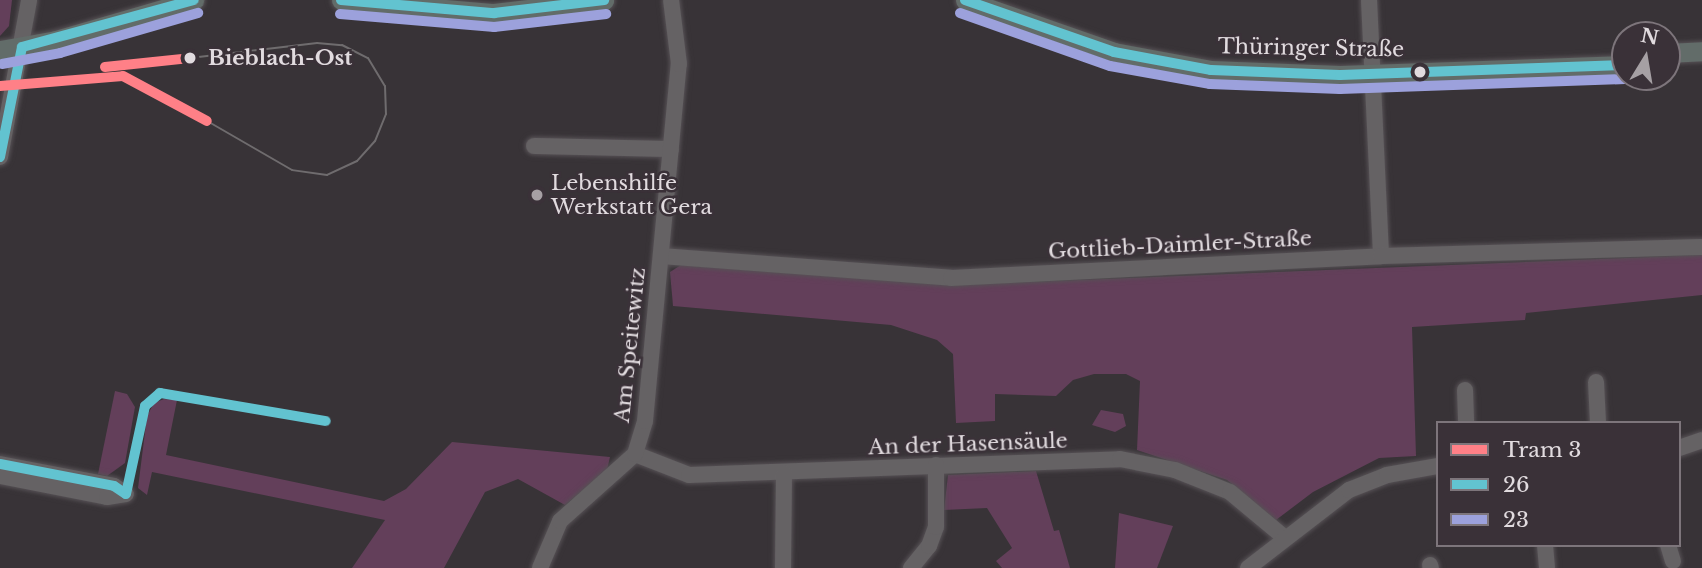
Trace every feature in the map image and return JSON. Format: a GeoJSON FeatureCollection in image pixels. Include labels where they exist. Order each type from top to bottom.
{"type":"FeatureCollection","features":[{"type":"Feature","properties":{"kind":"main road"},"geometry":{"type":"LineString","coordinates":[[0,50],[22,47],[194,0]]}},
{"type":"Feature","properties":{"kind":"main road"},"geometry":{"type":"LineString","coordinates":[[341,0],[494,13],[604,0]]}},
{"type":"Feature","properties":{"kind":"main road","name":"Thüringer Straße"},"geometry":{"type":"LineString","coordinates":[[999,0],[1087,32],[1184,54],[1265,63],[1373,68],[1611,65]]}},
{"type":"Feature","properties":{"kind":"main road","name":"Thüringer Straße"},"geometry":{"type":"LineString","coordinates":[[969,1],[1082,42],[1181,66],[1276,74],[1611,55]]}},
{"type":"Feature","properties":{"kind":"main road"},"geometry":{"type":"LineString","coordinates":[[1681,52],[1702,51]]}},
{"type":"Feature","properties":{"kind":"main road"},"geometry":{"type":"LineString","coordinates":[[1681,63],[1702,62]]}},
{"type":"Feature","properties":{"kind":"street"},"geometry":{"type":"LineString","coordinates":[[0,157],[29,0]]}},
{"type":"Feature","properties":{"kind":"street","name":"Am Speitewitz"},"geometry":{"type":"LineString","coordinates":[[540,568],[560,521],[635,454],[645,421],[679,64],[671,0]]}},
{"type":"Feature","properties":{"kind":"street"},"geometry":{"type":"LineString","coordinates":[[1369,0],[1381,256]]}},
{"type":"Feature","properties":{"kind":"street"},"geometry":{"type":"LineString","coordinates":[[534,146],[671,149]]}},
{"type":"Feature","properties":{"kind":"street","name":"Gottlieb-Daimler-Straße"},"geometry":{"type":"LineString","coordinates":[[661,256],[951,278],[1381,256],[1702,247]]}},
{"type":"Feature","properties":{"kind":"street"},"geometry":{"type":"LineString","coordinates":[[1596,382],[1598,421]]}},
{"type":"Feature","properties":{"kind":"street"},"geometry":{"type":"LineString","coordinates":[[1465,390],[1466,421]]}},
{"type":"Feature","properties":{"kind":"street"},"geometry":{"type":"LineString","coordinates":[[1681,447],[1702,440]]}},
{"type":"Feature","properties":{"kind":"street","name":"An der Hasensäule"},"geometry":{"type":"LineString","coordinates":[[635,454],[689,475],[1119,459],[1175,470],[1230,492],[1285,538]]}},
{"type":"Feature","properties":{"kind":"street"},"geometry":{"type":"LineString","coordinates":[[0,464],[114,486],[126,494],[107,497],[0,476]]}},
{"type":"Feature","properties":{"kind":"street"},"geometry":{"type":"LineString","coordinates":[[911,568],[929,546],[936,527],[936,465]]}},
{"type":"Feature","properties":{"kind":"street"},"geometry":{"type":"LineString","coordinates":[[1248,568],[1349,490],[1387,475],[1436,467]]}},
{"type":"Feature","properties":{"kind":"street"},"geometry":{"type":"LineString","coordinates":[[783,473],[783,568]]}},
{"type":"Feature","properties":{"kind":"street"},"geometry":{"type":"LineString","coordinates":[[1545,547],[1546,568]]}},
{"type":"Feature","properties":{"kind":"shaded area"},"geometry":{"type":"Polygon","coordinates":[[[0,0],[12,0],[9,26],[0,36],[0,0]]]}},
{"type":"Feature","properties":{"kind":"shaded area"},"geometry":{"type":"Polygon","coordinates":[[[1702,255],[1702,295],[1526,313],[1525,320],[1412,327],[1416,456],[1379,458],[1313,492],[1276,520],[1227,480],[1137,450],[1140,381],[1126,374],[1094,374],[1073,380],[1056,396],[995,394],[995,421],[956,423],[953,354],[937,340],[891,325],[673,306],[670,272],[681,265],[952,285],[1702,255]]]}},
{"type":"Feature","properties":{"kind":"shaded area"},"geometry":{"type":"Polygon","coordinates":[[[115,391],[127,394],[135,407],[125,463],[107,476],[98,474],[115,391]]]}},
{"type":"Feature","properties":{"kind":"shaded area"},"geometry":{"type":"Polygon","coordinates":[[[164,399],[177,400],[166,455],[384,501],[406,489],[452,442],[610,457],[607,470],[565,505],[518,479],[485,492],[444,568],[352,568],[385,520],[152,472],[147,495],[138,488],[147,416],[154,403],[164,399]]]}},
{"type":"Feature","properties":{"kind":"shaded area"},"geometry":{"type":"Polygon","coordinates":[[[1101,410],[1123,414],[1126,426],[1115,432],[1092,425],[1101,410]]]}},
{"type":"Feature","properties":{"kind":"shaded area"},"geometry":{"type":"Polygon","coordinates":[[[1036,471],[1054,531],[1059,530],[1070,568],[1002,568],[996,561],[1012,548],[987,508],[944,510],[948,475],[1036,471]]]}},
{"type":"Feature","properties":{"kind":"shaded area"},"geometry":{"type":"Polygon","coordinates":[[[1119,513],[1173,526],[1157,568],[1115,568],[1119,513]]]}},
{"type":"Feature","properties":{"kind":"tram line"},"geometry":{"type":"LineString","coordinates":[[190,58],[317,43],[342,45],[368,58],[385,86],[386,114],[375,141],[357,161],[327,175],[292,170],[207,121]]}},
{"type":"Feature","properties":{"kind":"tram line","name":"3"},"geometry":{"type":"LineString","coordinates":[[105,67],[190,58]]}},
{"type":"Feature","properties":{"kind":"tram line","name":"3"},"geometry":{"type":"LineString","coordinates":[[0,86],[123,76],[207,121]]}},
{"type":"Feature","properties":{"kind":"transit line","name":"26"},"geometry":{"type":"LineString","coordinates":[[22,47],[194,0]]}},
{"type":"Feature","properties":{"kind":"transit line","name":"26"},"geometry":{"type":"LineString","coordinates":[[341,0],[494,13],[604,0]]}},
{"type":"Feature","properties":{"kind":"transit line","name":"26"},"geometry":{"type":"LineString","coordinates":[[965,0],[1114,52],[1211,70],[1340,75],[1611,65]]}},
{"type":"Feature","properties":{"kind":"transit line","name":"23"},"geometry":{"type":"LineString","coordinates":[[2,64],[60,53],[198,13]]}},
{"type":"Feature","properties":{"kind":"transit line","name":"23"},"geometry":{"type":"LineString","coordinates":[[960,13],[1110,66],[1210,84],[1340,89],[1611,79]]}},
{"type":"Feature","properties":{"kind":"transit line","name":"23"},"geometry":{"type":"LineString","coordinates":[[340,14],[494,27],[606,14]]}},
{"type":"Feature","properties":{"kind":"transit line","name":"26"},"geometry":{"type":"LineString","coordinates":[[0,157],[22,47]]}},
{"type":"Feature","properties":{"kind":"transit line","name":"26"},"geometry":{"type":"LineString","coordinates":[[126,494],[145,406],[160,393],[326,421]]}},
{"type":"Feature","properties":{"kind":"transit line","name":"26"},"geometry":{"type":"LineString","coordinates":[[0,464],[114,486],[126,494]]}},
{"type":"Feature","properties":{"kind":"place","name":"Bieblach-Ost"},"geometry":{"type":"Point","coordinates":[190,58]}},
{"type":"Feature","properties":{"kind":"place","name":"Lebenshilfe Werkstatt Gera"},"geometry":{"type":"Point","coordinates":[537,195]}}]}
